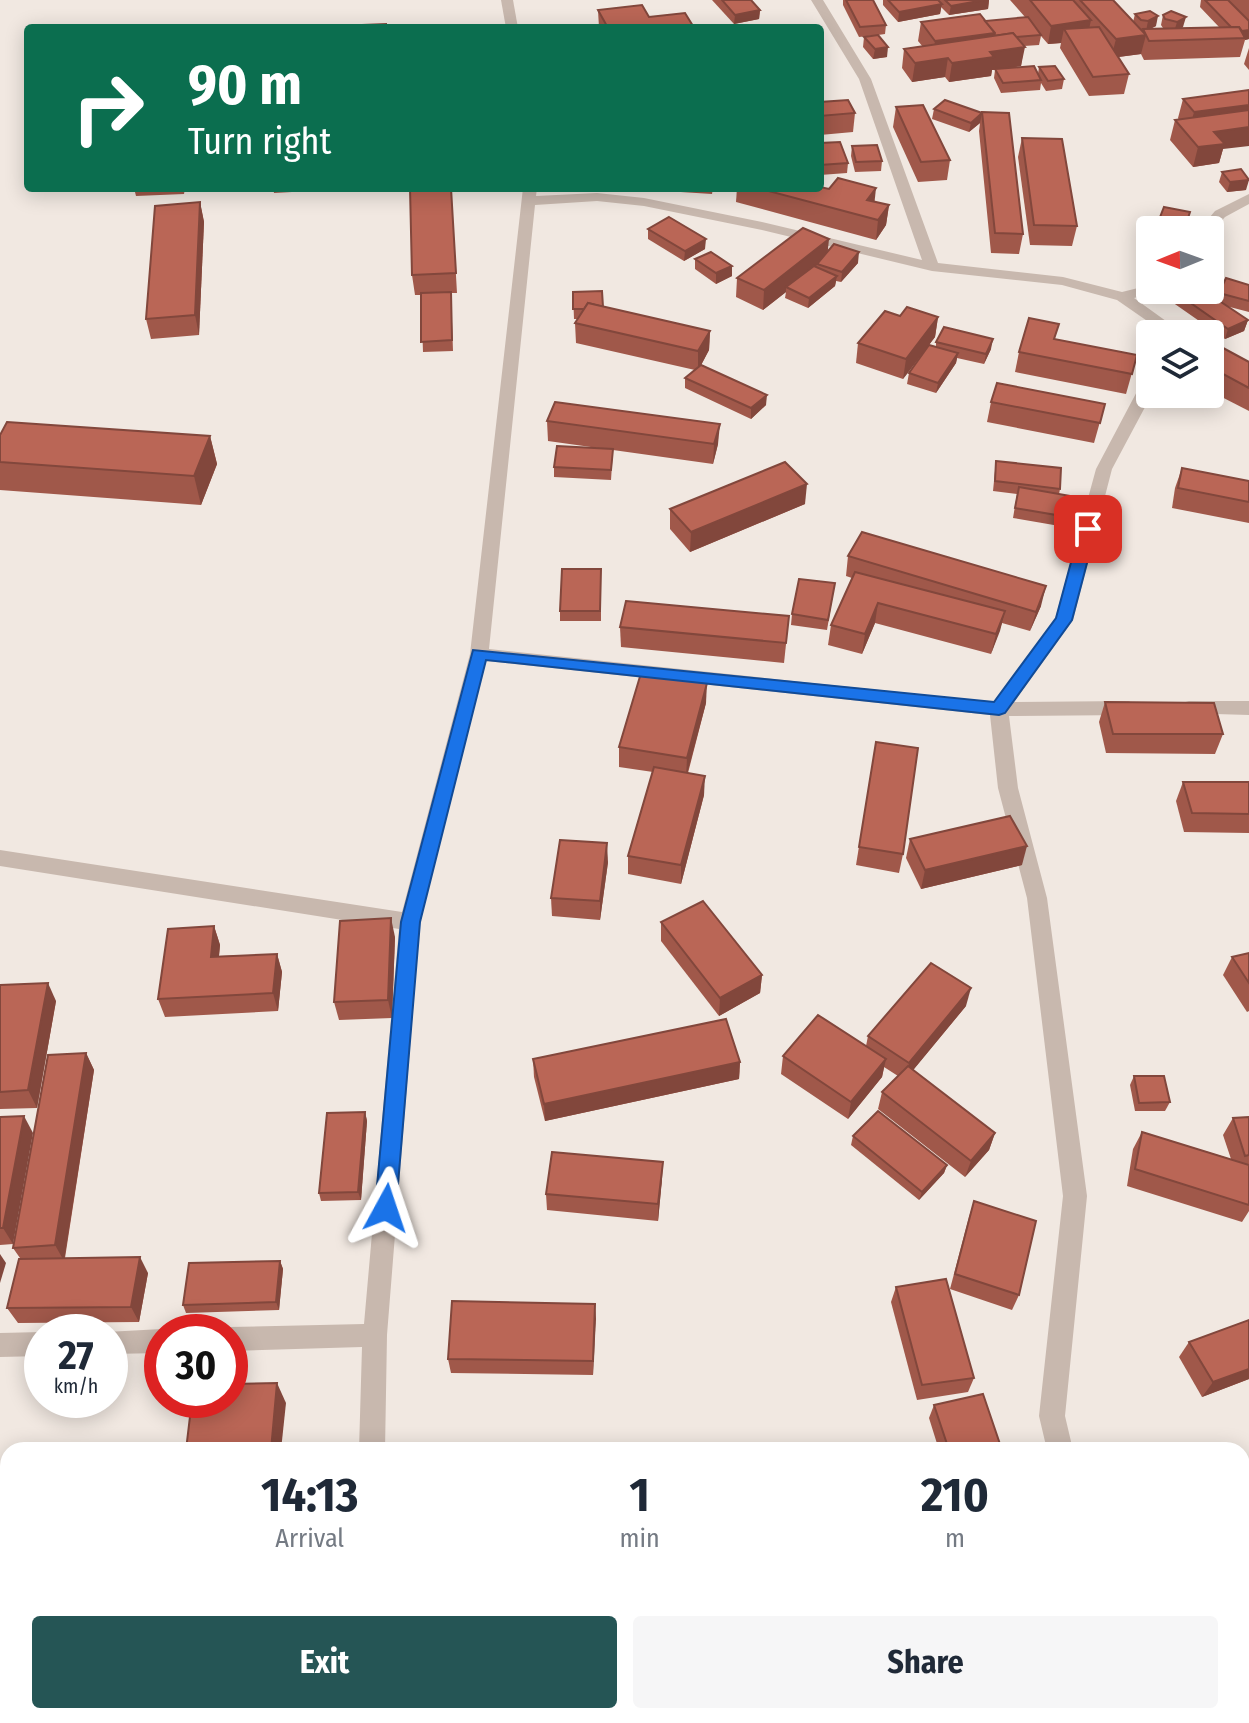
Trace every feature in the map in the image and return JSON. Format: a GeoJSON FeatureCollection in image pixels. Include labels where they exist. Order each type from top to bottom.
{"type":"FeatureCollection","features":[{"type":"Feature","properties":{"kind":"street"},"geometry":{"type":"LineString","coordinates":[[507,0],[511,24]]}},
{"type":"Feature","properties":{"kind":"street"},"geometry":{"type":"LineString","coordinates":[[817,0],[865,79],[932,267]]}},
{"type":"Feature","properties":{"kind":"street"},"geometry":{"type":"LineString","coordinates":[[372,1442],[375,1335],[410,922],[479,654],[530,194],[644,202],[762,226],[932,267],[1063,281],[1122,297],[1156,320]]}},
{"type":"Feature","properties":{"kind":"street"},"geometry":{"type":"LineString","coordinates":[[1218,216],[1249,198]]}},
{"type":"Feature","properties":{"kind":"street"},"geometry":{"type":"LineString","coordinates":[[1122,297],[1136,293]]}},
{"type":"Feature","properties":{"kind":"street"},"geometry":{"type":"LineString","coordinates":[[1058,1442],[1052,1416],[1075,1196],[1037,898],[1008,788],[999,709],[1064,620],[1104,469],[1136,408]]}},
{"type":"Feature","properties":{"kind":"street"},"geometry":{"type":"LineString","coordinates":[[479,654],[999,709],[1249,708]]}},
{"type":"Feature","properties":{"kind":"street"},"geometry":{"type":"LineString","coordinates":[[0,858],[410,922]]}},
{"type":"Feature","properties":{"kind":"street"},"geometry":{"type":"LineString","coordinates":[[248,1339],[375,1335]]}},
{"type":"Feature","properties":{"kind":"street"},"geometry":{"type":"LineString","coordinates":[[0,1345],[24,1344]]}},
{"type":"Feature","properties":{"kind":"building"},"geometry":{"type":"Polygon","coordinates":[[[722,0],[751,0],[760,10],[735,15],[722,0]]]}},
{"type":"Feature","properties":{"kind":"building"},"geometry":{"type":"Polygon","coordinates":[[[846,0],[873,0],[886,25],[860,27],[846,0]]]}},
{"type":"Feature","properties":{"kind":"building"},"geometry":{"type":"Polygon","coordinates":[[[888,0],[938,0],[942,4],[899,12],[888,0]]]}},
{"type":"Feature","properties":{"kind":"building"},"geometry":{"type":"Polygon","coordinates":[[[945,0],[984,0],[951,6],[945,0]]]}},
{"type":"Feature","properties":{"kind":"building"},"geometry":{"type":"Polygon","coordinates":[[[1030,0],[1073,0],[1091,20],[1051,26],[1030,0]]]}},
{"type":"Feature","properties":{"kind":"building"},"geometry":{"type":"Polygon","coordinates":[[[1080,0],[1113,0],[1146,35],[1116,39],[1080,0]]]}},
{"type":"Feature","properties":{"kind":"building"},"geometry":{"type":"Polygon","coordinates":[[[1205,0],[1228,0],[1249,21],[1249,30],[1231,27],[1205,0]]]}},
{"type":"Feature","properties":{"kind":"building"},"geometry":{"type":"Polygon","coordinates":[[[642,5],[649,17],[685,13],[692,24],[606,24],[598,10],[642,5]]]}},
{"type":"Feature","properties":{"kind":"building"},"geometry":{"type":"Polygon","coordinates":[[[1150,11],[1158,16],[1148,21],[1141,20],[1135,14],[1150,11]]]}},
{"type":"Feature","properties":{"kind":"building"},"geometry":{"type":"Polygon","coordinates":[[[1171,11],[1186,17],[1177,22],[1165,19],[1163,15],[1171,11]]]}},
{"type":"Feature","properties":{"kind":"building"},"geometry":{"type":"Polygon","coordinates":[[[980,14],[995,33],[935,41],[921,22],[980,14]]]}},
{"type":"Feature","properties":{"kind":"building"},"geometry":{"type":"Polygon","coordinates":[[[1028,17],[1041,35],[1016,37],[1013,33],[994,36],[995,33],[985,21],[1028,17]]]}},
{"type":"Feature","properties":{"kind":"building"},"geometry":{"type":"Polygon","coordinates":[[[1099,27],[1129,74],[1093,77],[1064,29],[1099,27]]]}},
{"type":"Feature","properties":{"kind":"building"},"geometry":{"type":"Polygon","coordinates":[[[1239,27],[1245,38],[1149,41],[1143,29],[1239,27]]]}},
{"type":"Feature","properties":{"kind":"building"},"geometry":{"type":"Polygon","coordinates":[[[1013,33],[1025,47],[990,52],[994,57],[952,63],[948,58],[915,63],[904,49],[1013,33]]]}},
{"type":"Feature","properties":{"kind":"building"},"geometry":{"type":"Polygon","coordinates":[[[878,35],[888,47],[875,49],[864,37],[878,35]]]}},
{"type":"Feature","properties":{"kind":"building"},"geometry":{"type":"Polygon","coordinates":[[[1034,66],[1041,80],[1003,83],[995,69],[1034,66]]]}},
{"type":"Feature","properties":{"kind":"building"},"geometry":{"type":"Polygon","coordinates":[[[1055,66],[1064,79],[1048,81],[1039,67],[1055,66]]]}},
{"type":"Feature","properties":{"kind":"building"},"geometry":{"type":"Polygon","coordinates":[[[1249,90],[1249,105],[1194,112],[1183,99],[1249,90]]]}},
{"type":"Feature","properties":{"kind":"building"},"geometry":{"type":"Polygon","coordinates":[[[848,100],[855,113],[824,116],[824,102],[848,100]]]}},
{"type":"Feature","properties":{"kind":"building"},"geometry":{"type":"Polygon","coordinates":[[[945,100],[982,113],[971,123],[934,109],[945,100]]]}},
{"type":"Feature","properties":{"kind":"building"},"geometry":{"type":"Polygon","coordinates":[[[923,105],[950,160],[921,162],[896,107],[923,105]]]}},
{"type":"Feature","properties":{"kind":"building"},"geometry":{"type":"Polygon","coordinates":[[[1249,110],[1249,127],[1214,132],[1225,144],[1198,147],[1175,120],[1249,110]]]}},
{"type":"Feature","properties":{"kind":"building"},"geometry":{"type":"Polygon","coordinates":[[[982,112],[1009,113],[1023,234],[995,233],[982,112]]]}},
{"type":"Feature","properties":{"kind":"building"},"geometry":{"type":"Polygon","coordinates":[[[1022,138],[1062,139],[1077,226],[1034,225],[1022,138]]]}},
{"type":"Feature","properties":{"kind":"building"},"geometry":{"type":"Polygon","coordinates":[[[840,142],[848,163],[824,165],[824,143],[840,142]]]}},
{"type":"Feature","properties":{"kind":"building"},"geometry":{"type":"Polygon","coordinates":[[[877,145],[882,161],[856,162],[852,146],[877,145]]]}},
{"type":"Feature","properties":{"kind":"building"},"geometry":{"type":"Polygon","coordinates":[[[1241,169],[1249,180],[1230,182],[1222,172],[1241,169]]]}},
{"type":"Feature","properties":{"kind":"building"},"geometry":{"type":"Polygon","coordinates":[[[838,178],[876,188],[867,200],[889,205],[878,220],[772,192],[824,192],[824,188],[829,189],[838,178]]]}},
{"type":"Feature","properties":{"kind":"building"},"geometry":{"type":"Polygon","coordinates":[[[410,192],[451,192],[456,273],[412,275],[410,192]]]}},
{"type":"Feature","properties":{"kind":"building"},"geometry":{"type":"Polygon","coordinates":[[[200,202],[195,315],[146,319],[155,206],[200,202]]]}},
{"type":"Feature","properties":{"kind":"building"},"geometry":{"type":"Polygon","coordinates":[[[1164,207],[1190,212],[1189,216],[1160,216],[1164,207]]]}},
{"type":"Feature","properties":{"kind":"building"},"geometry":{"type":"Polygon","coordinates":[[[669,217],[706,239],[685,251],[648,229],[669,217]]]}},
{"type":"Feature","properties":{"kind":"building"},"geometry":{"type":"Polygon","coordinates":[[[803,228],[829,239],[764,290],[737,278],[803,228]]]}},
{"type":"Feature","properties":{"kind":"building"},"geometry":{"type":"Polygon","coordinates":[[[834,244],[859,252],[842,272],[817,264],[834,244]]]}},
{"type":"Feature","properties":{"kind":"building"},"geometry":{"type":"Polygon","coordinates":[[[711,252],[732,266],[716,273],[695,259],[711,252]]]}},
{"type":"Feature","properties":{"kind":"building"},"geometry":{"type":"Polygon","coordinates":[[[814,266],[837,276],[809,298],[786,287],[814,266]]]}},
{"type":"Feature","properties":{"kind":"building"},"geometry":{"type":"Polygon","coordinates":[[[1226,278],[1249,285],[1249,301],[1224,294],[1226,278]]]}},
{"type":"Feature","properties":{"kind":"building"},"geometry":{"type":"Polygon","coordinates":[[[602,291],[603,307],[588,303],[584,309],[573,309],[573,292],[602,291]]]}},
{"type":"Feature","properties":{"kind":"building"},"geometry":{"type":"Polygon","coordinates":[[[451,292],[452,340],[421,342],[421,293],[451,292]]]}},
{"type":"Feature","properties":{"kind":"building"},"geometry":{"type":"Polygon","coordinates":[[[588,303],[710,331],[698,351],[575,323],[588,303]]]}},
{"type":"Feature","properties":{"kind":"building"},"geometry":{"type":"Polygon","coordinates":[[[1192,304],[1224,304],[1248,320],[1228,329],[1224,326],[1224,320],[1215,320],[1192,304]]]}},
{"type":"Feature","properties":{"kind":"building"},"geometry":{"type":"Polygon","coordinates":[[[907,307],[938,317],[906,359],[858,343],[885,311],[900,316],[907,307]]]}},
{"type":"Feature","properties":{"kind":"building"},"geometry":{"type":"Polygon","coordinates":[[[1029,318],[1059,324],[1054,339],[1136,355],[1136,359],[1132,374],[1019,352],[1029,318]]]}},
{"type":"Feature","properties":{"kind":"building"},"geometry":{"type":"Polygon","coordinates":[[[944,327],[993,339],[986,354],[936,342],[944,327]]]}},
{"type":"Feature","properties":{"kind":"building"},"geometry":{"type":"Polygon","coordinates":[[[929,345],[958,353],[938,383],[909,373],[929,345]]]}},
{"type":"Feature","properties":{"kind":"building"},"geometry":{"type":"Polygon","coordinates":[[[1224,348],[1249,362],[1249,388],[1224,375],[1224,348]]]}},
{"type":"Feature","properties":{"kind":"building"},"geometry":{"type":"Polygon","coordinates":[[[701,365],[767,395],[751,408],[685,378],[701,365]]]}},
{"type":"Feature","properties":{"kind":"building"},"geometry":{"type":"Polygon","coordinates":[[[997,383],[1105,404],[1100,423],[991,402],[997,383]]]}},
{"type":"Feature","properties":{"kind":"building"},"geometry":{"type":"Polygon","coordinates":[[[555,402],[720,424],[714,444],[547,421],[555,402]]]}},
{"type":"Feature","properties":{"kind":"building"},"geometry":{"type":"Polygon","coordinates":[[[7,422],[210,436],[194,476],[0,462],[0,435],[7,422]]]}},
{"type":"Feature","properties":{"kind":"building"},"geometry":{"type":"Polygon","coordinates":[[[557,446],[613,449],[611,470],[554,467],[557,446]]]}},
{"type":"Feature","properties":{"kind":"building"},"geometry":{"type":"Polygon","coordinates":[[[996,461],[1061,468],[1060,489],[995,481],[996,461]]]}},
{"type":"Feature","properties":{"kind":"building"},"geometry":{"type":"Polygon","coordinates":[[[785,462],[807,484],[691,532],[670,509],[785,462]]]}},
{"type":"Feature","properties":{"kind":"building"},"geometry":{"type":"Polygon","coordinates":[[[1182,468],[1249,481],[1249,502],[1178,488],[1182,468]]]}},
{"type":"Feature","properties":{"kind":"building"},"geometry":{"type":"Polygon","coordinates":[[[1019,487],[1082,498],[1080,519],[1015,508],[1019,487]]]}},
{"type":"Feature","properties":{"kind":"building"},"geometry":{"type":"Polygon","coordinates":[[[862,532],[1046,586],[1036,612],[848,556],[862,532]]]}},
{"type":"Feature","properties":{"kind":"building"},"geometry":{"type":"Polygon","coordinates":[[[562,569],[601,569],[600,611],[560,611],[562,569]]]}},
{"type":"Feature","properties":{"kind":"building"},"geometry":{"type":"Polygon","coordinates":[[[855,572],[1005,611],[996,634],[878,603],[865,634],[831,625],[855,572]]]}},
{"type":"Feature","properties":{"kind":"building"},"geometry":{"type":"Polygon","coordinates":[[[799,579],[835,583],[828,620],[792,614],[799,579]]]}},
{"type":"Feature","properties":{"kind":"building"},"geometry":{"type":"Polygon","coordinates":[[[626,601],[789,616],[786,643],[620,627],[626,601]]]}},
{"type":"Feature","properties":{"kind":"building"},"geometry":{"type":"Polygon","coordinates":[[[641,673],[707,683],[687,758],[619,747],[641,673]]]}},
{"type":"Feature","properties":{"kind":"building"},"geometry":{"type":"Polygon","coordinates":[[[1105,702],[1214,703],[1223,734],[1113,734],[1105,702]]]}},
{"type":"Feature","properties":{"kind":"building"},"geometry":{"type":"Polygon","coordinates":[[[876,742],[918,748],[903,854],[859,847],[876,742]]]}},
{"type":"Feature","properties":{"kind":"building"},"geometry":{"type":"Polygon","coordinates":[[[654,767],[705,776],[681,865],[628,856],[654,767]]]}},
{"type":"Feature","properties":{"kind":"building"},"geometry":{"type":"Polygon","coordinates":[[[1183,782],[1249,782],[1249,814],[1192,813],[1183,782]]]}},
{"type":"Feature","properties":{"kind":"building"},"geometry":{"type":"Polygon","coordinates":[[[1010,816],[1027,846],[925,870],[910,839],[1010,816]]]}},
{"type":"Feature","properties":{"kind":"building"},"geometry":{"type":"Polygon","coordinates":[[[560,840],[607,843],[600,901],[551,898],[560,840]]]}},
{"type":"Feature","properties":{"kind":"building"},"geometry":{"type":"Polygon","coordinates":[[[703,901],[762,975],[720,998],[661,922],[703,901]]]}},
{"type":"Feature","properties":{"kind":"building"},"geometry":{"type":"Polygon","coordinates":[[[391,918],[388,1000],[334,1002],[340,921],[391,918]]]}},
{"type":"Feature","properties":{"kind":"building"},"geometry":{"type":"Polygon","coordinates":[[[214,926],[211,957],[277,954],[273,993],[158,999],[168,929],[214,926]]]}},
{"type":"Feature","properties":{"kind":"building"},"geometry":{"type":"Polygon","coordinates":[[[1249,953],[1249,983],[1232,957],[1249,953]]]}},
{"type":"Feature","properties":{"kind":"building"},"geometry":{"type":"Polygon","coordinates":[[[931,963],[971,988],[909,1063],[868,1036],[931,963]]]}},
{"type":"Feature","properties":{"kind":"building"},"geometry":{"type":"Polygon","coordinates":[[[48,983],[28,1090],[0,1092],[0,985],[48,983]]]}},
{"type":"Feature","properties":{"kind":"building"},"geometry":{"type":"Polygon","coordinates":[[[818,1015],[886,1059],[851,1102],[783,1056],[818,1015]]]}},
{"type":"Feature","properties":{"kind":"building"},"geometry":{"type":"Polygon","coordinates":[[[726,1019],[740,1062],[544,1104],[533,1059],[726,1019]]]}},
{"type":"Feature","properties":{"kind":"building"},"geometry":{"type":"Polygon","coordinates":[[[86,1053],[55,1245],[13,1248],[48,1055],[86,1053]]]}},
{"type":"Feature","properties":{"kind":"building"},"geometry":{"type":"Polygon","coordinates":[[[908,1066],[995,1133],[971,1161],[882,1092],[908,1066]]]}},
{"type":"Feature","properties":{"kind":"building"},"geometry":{"type":"Polygon","coordinates":[[[1134,1076],[1164,1076],[1170,1102],[1139,1103],[1134,1076]]]}},
{"type":"Feature","properties":{"kind":"building"},"geometry":{"type":"Polygon","coordinates":[[[878,1111],[947,1165],[922,1192],[853,1136],[878,1111]]]}},
{"type":"Feature","properties":{"kind":"building"},"geometry":{"type":"Polygon","coordinates":[[[365,1112],[358,1192],[319,1193],[327,1113],[365,1112]]]}},
{"type":"Feature","properties":{"kind":"building"},"geometry":{"type":"Polygon","coordinates":[[[24,1116],[3,1228],[0,1228],[0,1117],[24,1116]]]}},
{"type":"Feature","properties":{"kind":"building"},"geometry":{"type":"Polygon","coordinates":[[[1249,1117],[1249,1155],[1245,1156],[1233,1118],[1249,1117]]]}},
{"type":"Feature","properties":{"kind":"building"},"geometry":{"type":"Polygon","coordinates":[[[1142,1132],[1249,1165],[1249,1205],[1135,1169],[1142,1132]]]}},
{"type":"Feature","properties":{"kind":"building"},"geometry":{"type":"Polygon","coordinates":[[[552,1152],[663,1162],[658,1204],[546,1194],[552,1152]]]}},
{"type":"Feature","properties":{"kind":"building"},"geometry":{"type":"Polygon","coordinates":[[[974,1201],[1036,1221],[1019,1295],[955,1274],[974,1201]]]}},
{"type":"Feature","properties":{"kind":"building"},"geometry":{"type":"Polygon","coordinates":[[[140,1257],[131,1307],[7,1308],[19,1259],[140,1257]]]}},
{"type":"Feature","properties":{"kind":"building"},"geometry":{"type":"Polygon","coordinates":[[[280,1261],[276,1302],[183,1305],[189,1263],[280,1261]]]}},
{"type":"Feature","properties":{"kind":"building"},"geometry":{"type":"Polygon","coordinates":[[[946,1279],[974,1378],[922,1385],[896,1287],[946,1279]]]}},
{"type":"Feature","properties":{"kind":"building"},"geometry":{"type":"Polygon","coordinates":[[[452,1301],[595,1304],[593,1361],[448,1359],[452,1301]]]}},
{"type":"Feature","properties":{"kind":"building"},"geometry":{"type":"Polygon","coordinates":[[[1249,1320],[1249,1369],[1213,1382],[1189,1342],[1249,1320]]]}},
{"type":"Feature","properties":{"kind":"building"},"geometry":{"type":"Polygon","coordinates":[[[277,1383],[272,1442],[187,1442],[190,1418],[248,1418],[248,1384],[277,1383]]]}},
{"type":"Feature","properties":{"kind":"building"},"geometry":{"type":"Polygon","coordinates":[[[983,1394],[999,1442],[946,1442],[934,1405],[983,1394]]]}},
{"type":"Feature","properties":{"kind":"route"},"geometry":{"type":"LineString","coordinates":[[386,1208],[410,922],[479,654],[999,709],[1064,620],[1088,529]]}}]}
